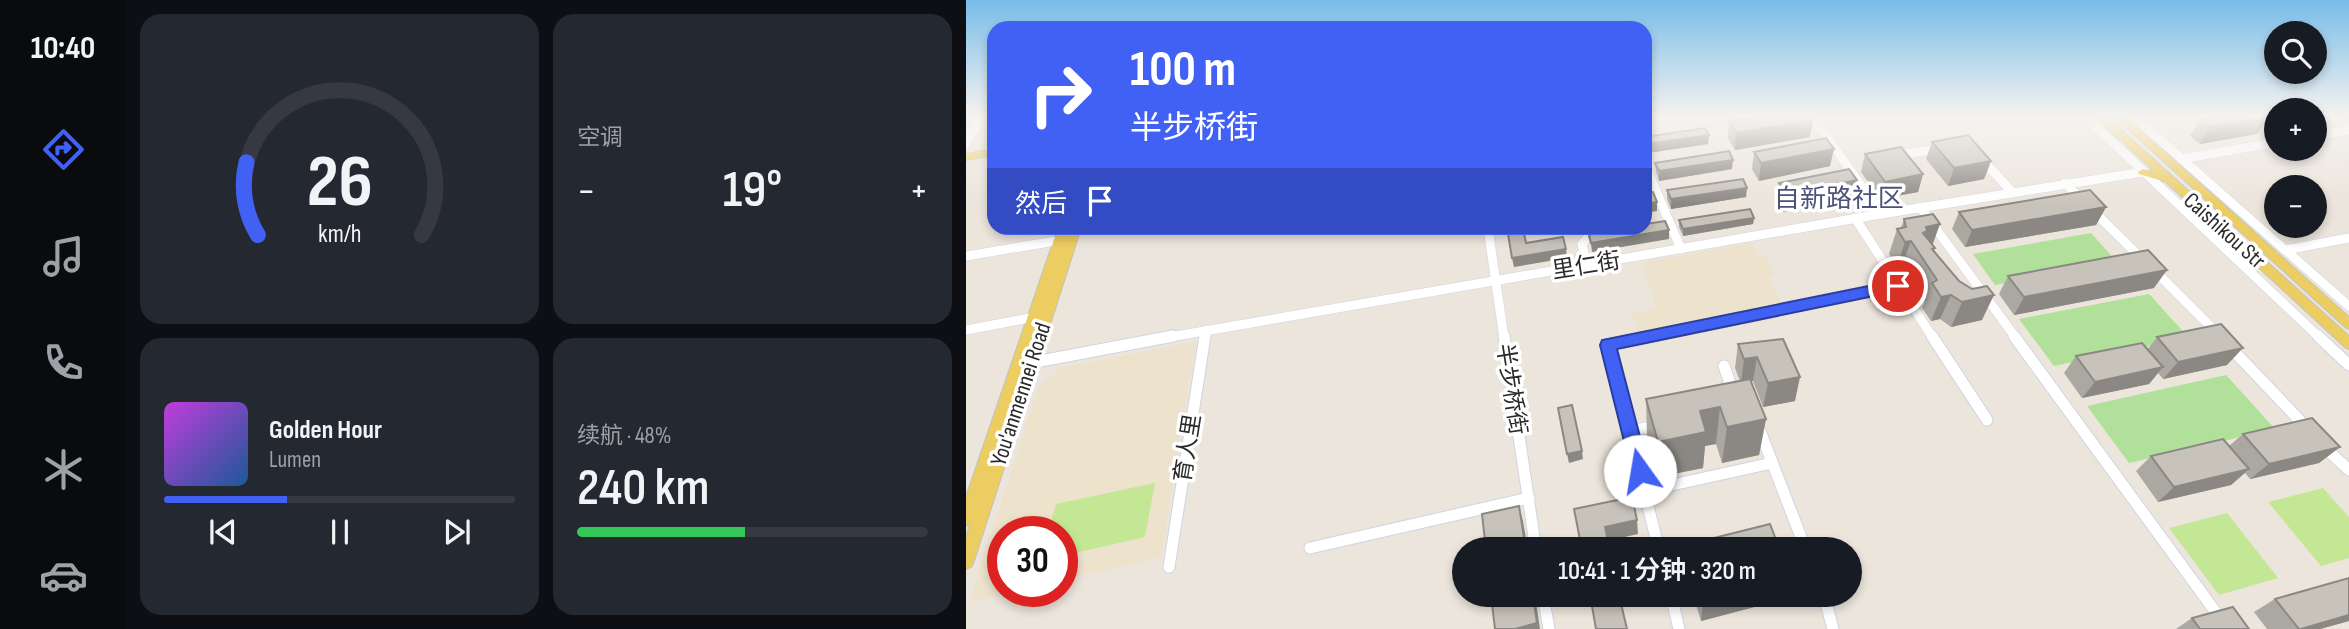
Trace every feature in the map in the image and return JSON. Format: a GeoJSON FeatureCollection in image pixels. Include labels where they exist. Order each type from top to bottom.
{"type":"FeatureCollection","features":[{"type":"Feature","properties":{"kind":"main road","name":"Caishikou Str"},"geometry":{"type":"LineString","coordinates":[[2132,146],[2349,344]]}},
{"type":"Feature","properties":{"kind":"main road"},"geometry":{"type":"LineString","coordinates":[[2152,146],[2183,163],[2349,324]]}},
{"type":"Feature","properties":{"kind":"main road"},"geometry":{"type":"LineString","coordinates":[[2135,149],[2139,167],[2171,181]]}},
{"type":"Feature","properties":{"kind":"main road"},"geometry":{"type":"LineString","coordinates":[[2156,150],[2183,163]]}},
{"type":"Feature","properties":{"kind":"main road"},"geometry":{"type":"LineString","coordinates":[[966,157],[987,153]]}},
{"type":"Feature","properties":{"kind":"main road"},"geometry":{"type":"LineString","coordinates":[[966,162],[987,159]]}},
{"type":"Feature","properties":{"kind":"main road","name":"You'anmennei Road"},"geometry":{"type":"LineString","coordinates":[[966,519],[1062,235]]}},
{"type":"Feature","properties":{"kind":"main road","name":"You'anmennei Road"},"geometry":{"type":"LineString","coordinates":[[966,561],[1073,235]]}},
{"type":"Feature","properties":{"kind":"street"},"geometry":{"type":"LineString","coordinates":[[1834,146],[1881,214]]}},
{"type":"Feature","properties":{"kind":"street"},"geometry":{"type":"LineString","coordinates":[[1884,158],[1948,146]]}},
{"type":"Feature","properties":{"kind":"street"},"geometry":{"type":"LineString","coordinates":[[2117,146],[2349,365]]}},
{"type":"Feature","properties":{"kind":"street"},"geometry":{"type":"LineString","coordinates":[[2165,146],[2349,306]]}},
{"type":"Feature","properties":{"kind":"street"},"geometry":{"type":"LineString","coordinates":[[2183,163],[2258,146]]}},
{"type":"Feature","properties":{"kind":"street"},"geometry":{"type":"LineString","coordinates":[[1978,155],[2012,192]]}},
{"type":"Feature","properties":{"kind":"street"},"geometry":{"type":"LineString","coordinates":[[1848,166],[1860,163]]}},
{"type":"Feature","properties":{"kind":"street","name":"里仁街"},"geometry":{"type":"LineString","coordinates":[[1030,363],[1206,330],[2065,184],[2139,167]]}},
{"type":"Feature","properties":{"kind":"street"},"geometry":{"type":"LineString","coordinates":[[1652,181],[1682,249]]}},
{"type":"Feature","properties":{"kind":"street"},"geometry":{"type":"LineString","coordinates":[[2065,184],[2088,203],[2202,317],[2349,470]]}},
{"type":"Feature","properties":{"kind":"street"},"geometry":{"type":"LineString","coordinates":[[1920,207],[2228,629]]}},
{"type":"Feature","properties":{"kind":"street"},"geometry":{"type":"LineString","coordinates":[[1855,218],[1987,420]]}},
{"type":"Feature","properties":{"kind":"street"},"geometry":{"type":"LineString","coordinates":[[966,256],[1058,235]]}},
{"type":"Feature","properties":{"kind":"street","name":"半步桥街"},"geometry":{"type":"LineString","coordinates":[[1489,235],[1534,537]]}},
{"type":"Feature","properties":{"kind":"street"},"geometry":{"type":"LineString","coordinates":[[1587,265],[1582,244],[1590,235]]}},
{"type":"Feature","properties":{"kind":"street"},"geometry":{"type":"LineString","coordinates":[[2285,250],[2349,238]]}},
{"type":"Feature","properties":{"kind":"street"},"geometry":{"type":"LineString","coordinates":[[1656,537],[1608,345],[1898,286]]}},
{"type":"Feature","properties":{"kind":"street"},"geometry":{"type":"LineString","coordinates":[[966,330],[1035,317]]}},
{"type":"Feature","properties":{"kind":"street","name":"育人里"},"geometry":{"type":"LineString","coordinates":[[1169,567],[1206,330]]}},
{"type":"Feature","properties":{"kind":"street"},"geometry":{"type":"LineString","coordinates":[[1724,366],[1739,409]]}},
{"type":"Feature","properties":{"kind":"street"},"geometry":{"type":"LineString","coordinates":[[1754,418],[1801,537]]}},
{"type":"Feature","properties":{"kind":"street"},"geometry":{"type":"LineString","coordinates":[[1631,431],[1672,422]]}},
{"type":"Feature","properties":{"kind":"street"},"geometry":{"type":"LineString","coordinates":[[1645,491],[1772,463]]}},
{"type":"Feature","properties":{"kind":"street"},"geometry":{"type":"LineString","coordinates":[[1310,548],[1529,498]]}},
{"type":"Feature","properties":{"kind":"street"},"geometry":{"type":"LineString","coordinates":[[1546,607],[1549,629]]}},
{"type":"Feature","properties":{"kind":"street"},"geometry":{"type":"LineString","coordinates":[[1674,607],[1679,629]]}},
{"type":"Feature","properties":{"kind":"street"},"geometry":{"type":"LineString","coordinates":[[1827,607],[1833,629]]}},
{"type":"Feature","properties":{"kind":"shaded area"},"geometry":{"type":"Polygon","coordinates":[[[1751,243],[1758,257],[1765,256],[1774,276],[1768,277],[1783,307],[1639,336],[1632,314],[1657,308],[1641,263],[1751,243]]]}},
{"type":"Feature","properties":{"kind":"shaded area"},"geometry":{"type":"Polygon","coordinates":[[[1196,342],[1161,557],[1078,576],[1078,516],[997,516],[1038,388],[1062,367],[1196,342]]]}},
{"type":"Feature","properties":{"kind":"shaded area"},"geometry":{"type":"Polygon","coordinates":[[[987,546],[987,598],[969,602],[987,546]]]}},
{"type":"Feature","properties":{"kind":"green space"},"geometry":{"type":"Polygon","coordinates":[[[2091,233],[2117,262],[1995,285],[1973,254],[2091,233]]]}},
{"type":"Feature","properties":{"kind":"green space"},"geometry":{"type":"Polygon","coordinates":[[[2149,294],[2189,338],[2054,366],[2019,319],[2149,294]]]}},
{"type":"Feature","properties":{"kind":"green space"},"geometry":{"type":"Polygon","coordinates":[[[2226,375],[2275,429],[2129,463],[2087,406],[2226,375]]]}},
{"type":"Feature","properties":{"kind":"green space"},"geometry":{"type":"Polygon","coordinates":[[[1155,483],[1145,537],[1078,552],[1078,516],[1053,516],[1056,504],[1155,483]]]}},
{"type":"Feature","properties":{"kind":"green space"},"geometry":{"type":"Polygon","coordinates":[[[2323,488],[2349,517],[2349,558],[2321,566],[2268,502],[2323,488]]]}},
{"type":"Feature","properties":{"kind":"green space"},"geometry":{"type":"Polygon","coordinates":[[[2227,513],[2278,578],[2219,595],[2169,528],[2227,513]]]}},
{"type":"Feature","properties":{"kind":"building"},"geometry":{"type":"Polygon","coordinates":[[[1783,146],[1832,146],[1834,149],[1761,163],[1754,152],[1783,146]]]}},
{"type":"Feature","properties":{"kind":"building"},"geometry":{"type":"Polygon","coordinates":[[[1936,146],[1978,146],[1991,161],[1954,168],[1936,146]]]}},
{"type":"Feature","properties":{"kind":"building"},"geometry":{"type":"Polygon","coordinates":[[[1901,147],[1923,174],[1885,182],[1865,154],[1901,147]]]}},
{"type":"Feature","properties":{"kind":"building"},"geometry":{"type":"Polygon","coordinates":[[[1729,151],[1733,160],[1659,171],[1655,163],[1729,151]]]}},
{"type":"Feature","properties":{"kind":"building"},"geometry":{"type":"Polygon","coordinates":[[[1849,169],[1857,180],[1786,195],[1779,183],[1849,169]]]}},
{"type":"Feature","properties":{"kind":"building"},"geometry":{"type":"Polygon","coordinates":[[[1743,179],[1747,188],[1671,199],[1667,190],[1743,179]]]}},
{"type":"Feature","properties":{"kind":"building"},"geometry":{"type":"Polygon","coordinates":[[[2090,190],[2106,207],[1972,230],[1959,212],[2090,190]]]}},
{"type":"Feature","properties":{"kind":"building"},"geometry":{"type":"Polygon","coordinates":[[[1653,192],[1657,202],[1652,203],[1653,192]]]}},
{"type":"Feature","properties":{"kind":"building"},"geometry":{"type":"Polygon","coordinates":[[[1750,209],[1754,218],[1683,229],[1679,220],[1750,209]]]}},
{"type":"Feature","properties":{"kind":"building"},"geometry":{"type":"Polygon","coordinates":[[[1933,214],[1940,224],[1926,227],[1927,231],[1923,233],[1935,248],[1932,249],[1959,281],[1972,289],[1987,286],[1994,295],[1962,302],[1951,295],[1941,297],[1932,283],[1937,280],[1911,241],[1905,242],[1897,229],[1906,227],[1904,219],[1933,214]]]}},
{"type":"Feature","properties":{"kind":"building"},"geometry":{"type":"Polygon","coordinates":[[[1665,221],[1669,230],[1652,233],[1652,223],[1665,221]]]}},
{"type":"Feature","properties":{"kind":"building"},"geometry":{"type":"Polygon","coordinates":[[[1508,235],[1524,235],[1526,243],[1563,237],[1566,249],[1512,258],[1508,235]]]}},
{"type":"Feature","properties":{"kind":"building"},"geometry":{"type":"Polygon","coordinates":[[[1590,235],[1639,235],[1591,243],[1590,235]]]}},
{"type":"Feature","properties":{"kind":"building"},"geometry":{"type":"Polygon","coordinates":[[[2148,250],[2167,270],[2024,297],[2008,276],[2148,250]]]}},
{"type":"Feature","properties":{"kind":"building"},"geometry":{"type":"Polygon","coordinates":[[[2221,324],[2243,348],[2178,362],[2157,337],[2221,324]]]}},
{"type":"Feature","properties":{"kind":"building"},"geometry":{"type":"Polygon","coordinates":[[[1783,339],[1800,377],[1768,383],[1757,357],[1744,359],[1738,344],[1783,339]]]}},
{"type":"Feature","properties":{"kind":"building"},"geometry":{"type":"Polygon","coordinates":[[[2142,343],[2163,367],[2095,382],[2076,356],[2142,343]]]}},
{"type":"Feature","properties":{"kind":"building"},"geometry":{"type":"Polygon","coordinates":[[[1750,379],[1766,419],[1727,427],[1720,407],[1700,411],[1706,432],[1658,442],[1646,399],[1750,379]]]}},
{"type":"Feature","properties":{"kind":"building"},"geometry":{"type":"Polygon","coordinates":[[[1572,405],[1582,451],[1567,454],[1558,408],[1572,405]]]}},
{"type":"Feature","properties":{"kind":"building"},"geometry":{"type":"Polygon","coordinates":[[[2312,418],[2340,447],[2269,464],[2243,434],[2312,418]]]}},
{"type":"Feature","properties":{"kind":"building"},"geometry":{"type":"Polygon","coordinates":[[[2223,439],[2249,469],[2174,487],[2151,456],[2223,439]]]}},
{"type":"Feature","properties":{"kind":"building"},"geometry":{"type":"Polygon","coordinates":[[[1632,497],[1637,520],[1605,527],[1607,537],[1579,537],[1574,509],[1632,497]]]}},
{"type":"Feature","properties":{"kind":"building"},"geometry":{"type":"Polygon","coordinates":[[[1519,506],[1524,537],[1485,537],[1482,514],[1519,506]]]}},
{"type":"Feature","properties":{"kind":"building"},"geometry":{"type":"Polygon","coordinates":[[[1770,524],[1775,537],[1718,537],[1770,524]]]}},
{"type":"Feature","properties":{"kind":"building"},"geometry":{"type":"Polygon","coordinates":[[[2349,578],[2349,615],[2301,629],[2275,599],[2349,578]]]}},
{"type":"Feature","properties":{"kind":"building"},"geometry":{"type":"Polygon","coordinates":[[[1492,607],[1535,607],[1537,623],[1515,629],[1495,629],[1492,607]]]}},
{"type":"Feature","properties":{"kind":"building"},"geometry":{"type":"Polygon","coordinates":[[[1592,607],[1622,607],[1627,629],[1596,629],[1592,607]]]}},
{"type":"Feature","properties":{"kind":"building"},"geometry":{"type":"Polygon","coordinates":[[[2233,607],[2249,629],[2200,629],[2192,618],[2233,607]]]}},
{"type":"Feature","properties":{"kind":"district","name":"自新路社区"},"geometry":{"type":"Point","coordinates":[1839,198]}},
{"type":"Feature","properties":{"kind":"route"},"geometry":{"type":"LineString","coordinates":[[1640,471],[1608,345],[1898,286]]}}]}
